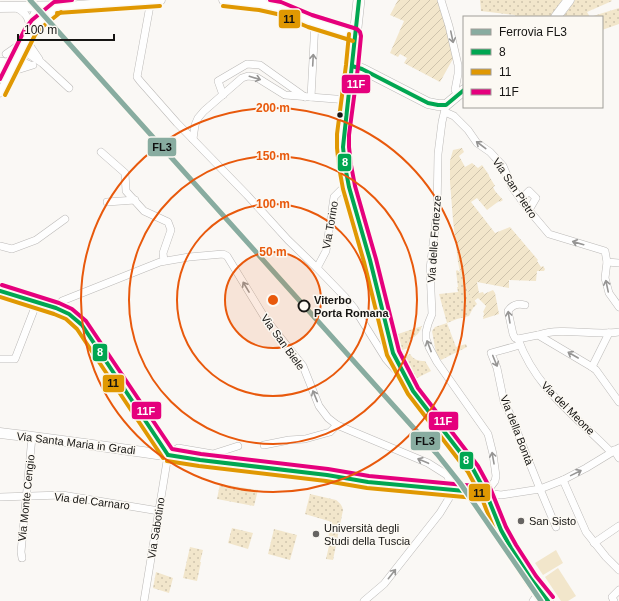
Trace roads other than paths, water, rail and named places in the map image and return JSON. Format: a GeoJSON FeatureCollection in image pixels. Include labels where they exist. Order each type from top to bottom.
{"type":"FeatureCollection","features":[{"type":"Feature","properties":{"kind":"main road"},"geometry":{"type":"LineString","coordinates":[[0,8],[36,5],[57,7],[154,0]]}},
{"type":"Feature","properties":{"kind":"main road"},"geometry":{"type":"LineString","coordinates":[[224,0],[260,4],[279,8],[355,35]]}},
{"type":"Feature","properties":{"kind":"main road"},"geometry":{"type":"LineString","coordinates":[[359,0],[343,147],[344,166],[393,352],[411,387],[473,469],[486,493],[501,530],[511,548],[548,601]]}},
{"type":"Feature","properties":{"kind":"main road"},"geometry":{"type":"LineString","coordinates":[[557,16],[569,0]]}},
{"type":"Feature","properties":{"kind":"main road"},"geometry":{"type":"LineString","coordinates":[[352,66],[362,69],[428,103],[445,109],[461,93]]}},
{"type":"Feature","properties":{"kind":"main road","name":"Via Santa Maria in Gradi"},"geometry":{"type":"LineString","coordinates":[[0,434],[368,482],[486,493]]}},
{"type":"Feature","properties":{"kind":"street"},"geometry":{"type":"LineString","coordinates":[[154,0],[137,77],[193,139],[354,308],[386,359],[411,387]]}},
{"type":"Feature","properties":{"kind":"street"},"geometry":{"type":"LineString","coordinates":[[441,0],[458,65],[455,90],[461,93]]}},
{"type":"Feature","properties":{"kind":"street"},"geometry":{"type":"LineString","coordinates":[[0,93],[34,23],[36,5]]}},
{"type":"Feature","properties":{"kind":"street"},"geometry":{"type":"LineString","coordinates":[[14,7],[24,11],[34,23]]}},
{"type":"Feature","properties":{"kind":"street"},"geometry":{"type":"LineString","coordinates":[[34,23],[57,7]]}},
{"type":"Feature","properties":{"kind":"street"},"geometry":{"type":"LineString","coordinates":[[309,97],[315,22]]}},
{"type":"Feature","properties":{"kind":"street"},"geometry":{"type":"LineString","coordinates":[[3,56],[26,40]]}},
{"type":"Feature","properties":{"kind":"street"},"geometry":{"type":"LineString","coordinates":[[26,40],[42,63]]}},
{"type":"Feature","properties":{"kind":"street"},"geometry":{"type":"LineString","coordinates":[[0,61],[6,62],[27,53],[42,63],[68,88]]}},
{"type":"Feature","properties":{"kind":"street"},"geometry":{"type":"LineString","coordinates":[[3,56],[17,56],[23,62],[30,65]]}},
{"type":"Feature","properties":{"kind":"street"},"geometry":{"type":"LineString","coordinates":[[5,82],[17,70],[30,65],[42,63]]}},
{"type":"Feature","properties":{"kind":"street"},"geometry":{"type":"LineString","coordinates":[[223,95],[218,81],[247,64],[260,65],[309,97]]}},
{"type":"Feature","properties":{"kind":"street"},"geometry":{"type":"LineString","coordinates":[[0,67],[5,82]]}},
{"type":"Feature","properties":{"kind":"street"},"geometry":{"type":"LineString","coordinates":[[193,139],[198,118],[204,111],[242,78],[248,76],[256,77],[285,95],[348,100]]}},
{"type":"Feature","properties":{"kind":"street","name":"Via San Pietro"},"geometry":{"type":"LineString","coordinates":[[445,109],[468,130],[477,143],[490,152],[503,166],[512,187],[549,234],[605,251],[607,262]]}},
{"type":"Feature","properties":{"kind":"street","name":"Via delle Fortezze"},"geometry":{"type":"LineString","coordinates":[[445,109],[438,154],[437,212],[430,269],[432,314],[426,332],[426,339],[437,362],[488,434],[496,476],[495,481],[486,493]]}},
{"type":"Feature","properties":{"kind":"street"},"geometry":{"type":"LineString","coordinates":[[102,152],[125,173],[126,191],[144,211],[168,222],[171,230],[163,252],[164,261]]}},
{"type":"Feature","properties":{"kind":"street","name":"Via Torino"},"geometry":{"type":"LineString","coordinates":[[317,268],[326,251],[334,197],[340,190],[349,187]]}},
{"type":"Feature","properties":{"kind":"street"},"geometry":{"type":"LineString","coordinates":[[521,199],[529,191],[536,198],[529,210]]}},
{"type":"Feature","properties":{"kind":"street"},"geometry":{"type":"LineString","coordinates":[[107,202],[134,200]]}},
{"type":"Feature","properties":{"kind":"street"},"geometry":{"type":"LineString","coordinates":[[0,246],[12,249],[36,240],[65,219]]}},
{"type":"Feature","properties":{"kind":"street","name":"Via San Biele"},"geometry":{"type":"LineString","coordinates":[[56,308],[62,301],[160,262],[189,257],[223,254],[227,256],[265,318],[303,366],[319,406],[328,418],[336,425],[428,463],[447,475],[454,490]]}},
{"type":"Feature","properties":{"kind":"street"},"geometry":{"type":"LineString","coordinates":[[619,263],[607,262],[605,278],[609,293],[619,307]]}},
{"type":"Feature","properties":{"kind":"street"},"geometry":{"type":"LineString","coordinates":[[0,291],[56,308],[69,314],[82,325],[168,455],[178,448],[213,454],[238,446]]}},
{"type":"Feature","properties":{"kind":"street"},"geometry":{"type":"LineString","coordinates":[[0,359],[15,359],[37,302]]}},
{"type":"Feature","properties":{"kind":"street","name":"Via del Meone"},"geometry":{"type":"LineString","coordinates":[[525,305],[520,304],[510,307],[508,311],[513,334],[519,342],[533,370],[545,387],[563,407],[598,439],[614,450],[619,458]]}},
{"type":"Feature","properties":{"kind":"street"},"geometry":{"type":"LineString","coordinates":[[519,342],[545,333],[560,331],[619,332]]}},
{"type":"Feature","properties":{"kind":"street"},"geometry":{"type":"LineString","coordinates":[[592,367],[609,333]]}},
{"type":"Feature","properties":{"kind":"street"},"geometry":{"type":"LineString","coordinates":[[538,335],[596,370],[619,402]]}},
{"type":"Feature","properties":{"kind":"street","name":"Via della Bontà"},"geometry":{"type":"LineString","coordinates":[[519,342],[491,353],[497,368],[504,402],[540,489]]}},
{"type":"Feature","properties":{"kind":"street"},"geometry":{"type":"LineString","coordinates":[[264,445],[288,440],[304,439],[330,432],[336,425]]}},
{"type":"Feature","properties":{"kind":"street","name":"Via Monte Cengio"},"geometry":{"type":"LineString","coordinates":[[22,558],[21,552],[32,437]]}},
{"type":"Feature","properties":{"kind":"street"},"geometry":{"type":"LineString","coordinates":[[486,493],[501,495],[540,489],[563,480],[586,468],[614,450]]}},
{"type":"Feature","properties":{"kind":"street","name":"Via Sabotino"},"geometry":{"type":"LineString","coordinates":[[144,601],[168,455]]}},
{"type":"Feature","properties":{"kind":"street"},"geometry":{"type":"LineString","coordinates":[[563,480],[586,532],[594,543],[616,566]]}},
{"type":"Feature","properties":{"kind":"street"},"geometry":{"type":"LineString","coordinates":[[540,489],[556,527]]}},
{"type":"Feature","properties":{"kind":"street"},"geometry":{"type":"LineString","coordinates":[[364,601],[384,584],[440,513],[454,490]]}},
{"type":"Feature","properties":{"kind":"street","name":"Via del Carnaro"},"geometry":{"type":"LineString","coordinates":[[0,497],[62,496],[159,511]]}},
{"type":"Feature","properties":{"kind":"street"},"geometry":{"type":"LineString","coordinates":[[594,543],[619,526]]}},
{"type":"Feature","properties":{"kind":"street"},"geometry":{"type":"LineString","coordinates":[[614,601],[612,597],[619,590]]}},
{"type":"Feature","properties":{"kind":"street"},"geometry":{"type":"LineString","coordinates":[[533,601],[540,591]]}},
{"type":"Feature","properties":{"kind":"rail line","name":"FL3"},"geometry":{"type":"LineString","coordinates":[[30,0],[437,454],[460,483],[541,601]]}},
{"type":"Feature","properties":{"kind":"place","name":"Viterbo Porta Romana"},"geometry":{"type":"Point","coordinates":[304,306]}},
{"type":"Feature","properties":{"kind":"place","name":"San Sisto"},"geometry":{"type":"Point","coordinates":[521,521]}},
{"type":"Feature","properties":{"kind":"place","name":"Università degli Studi della Tuscia"},"geometry":{"type":"Point","coordinates":[316,534]}}]}
